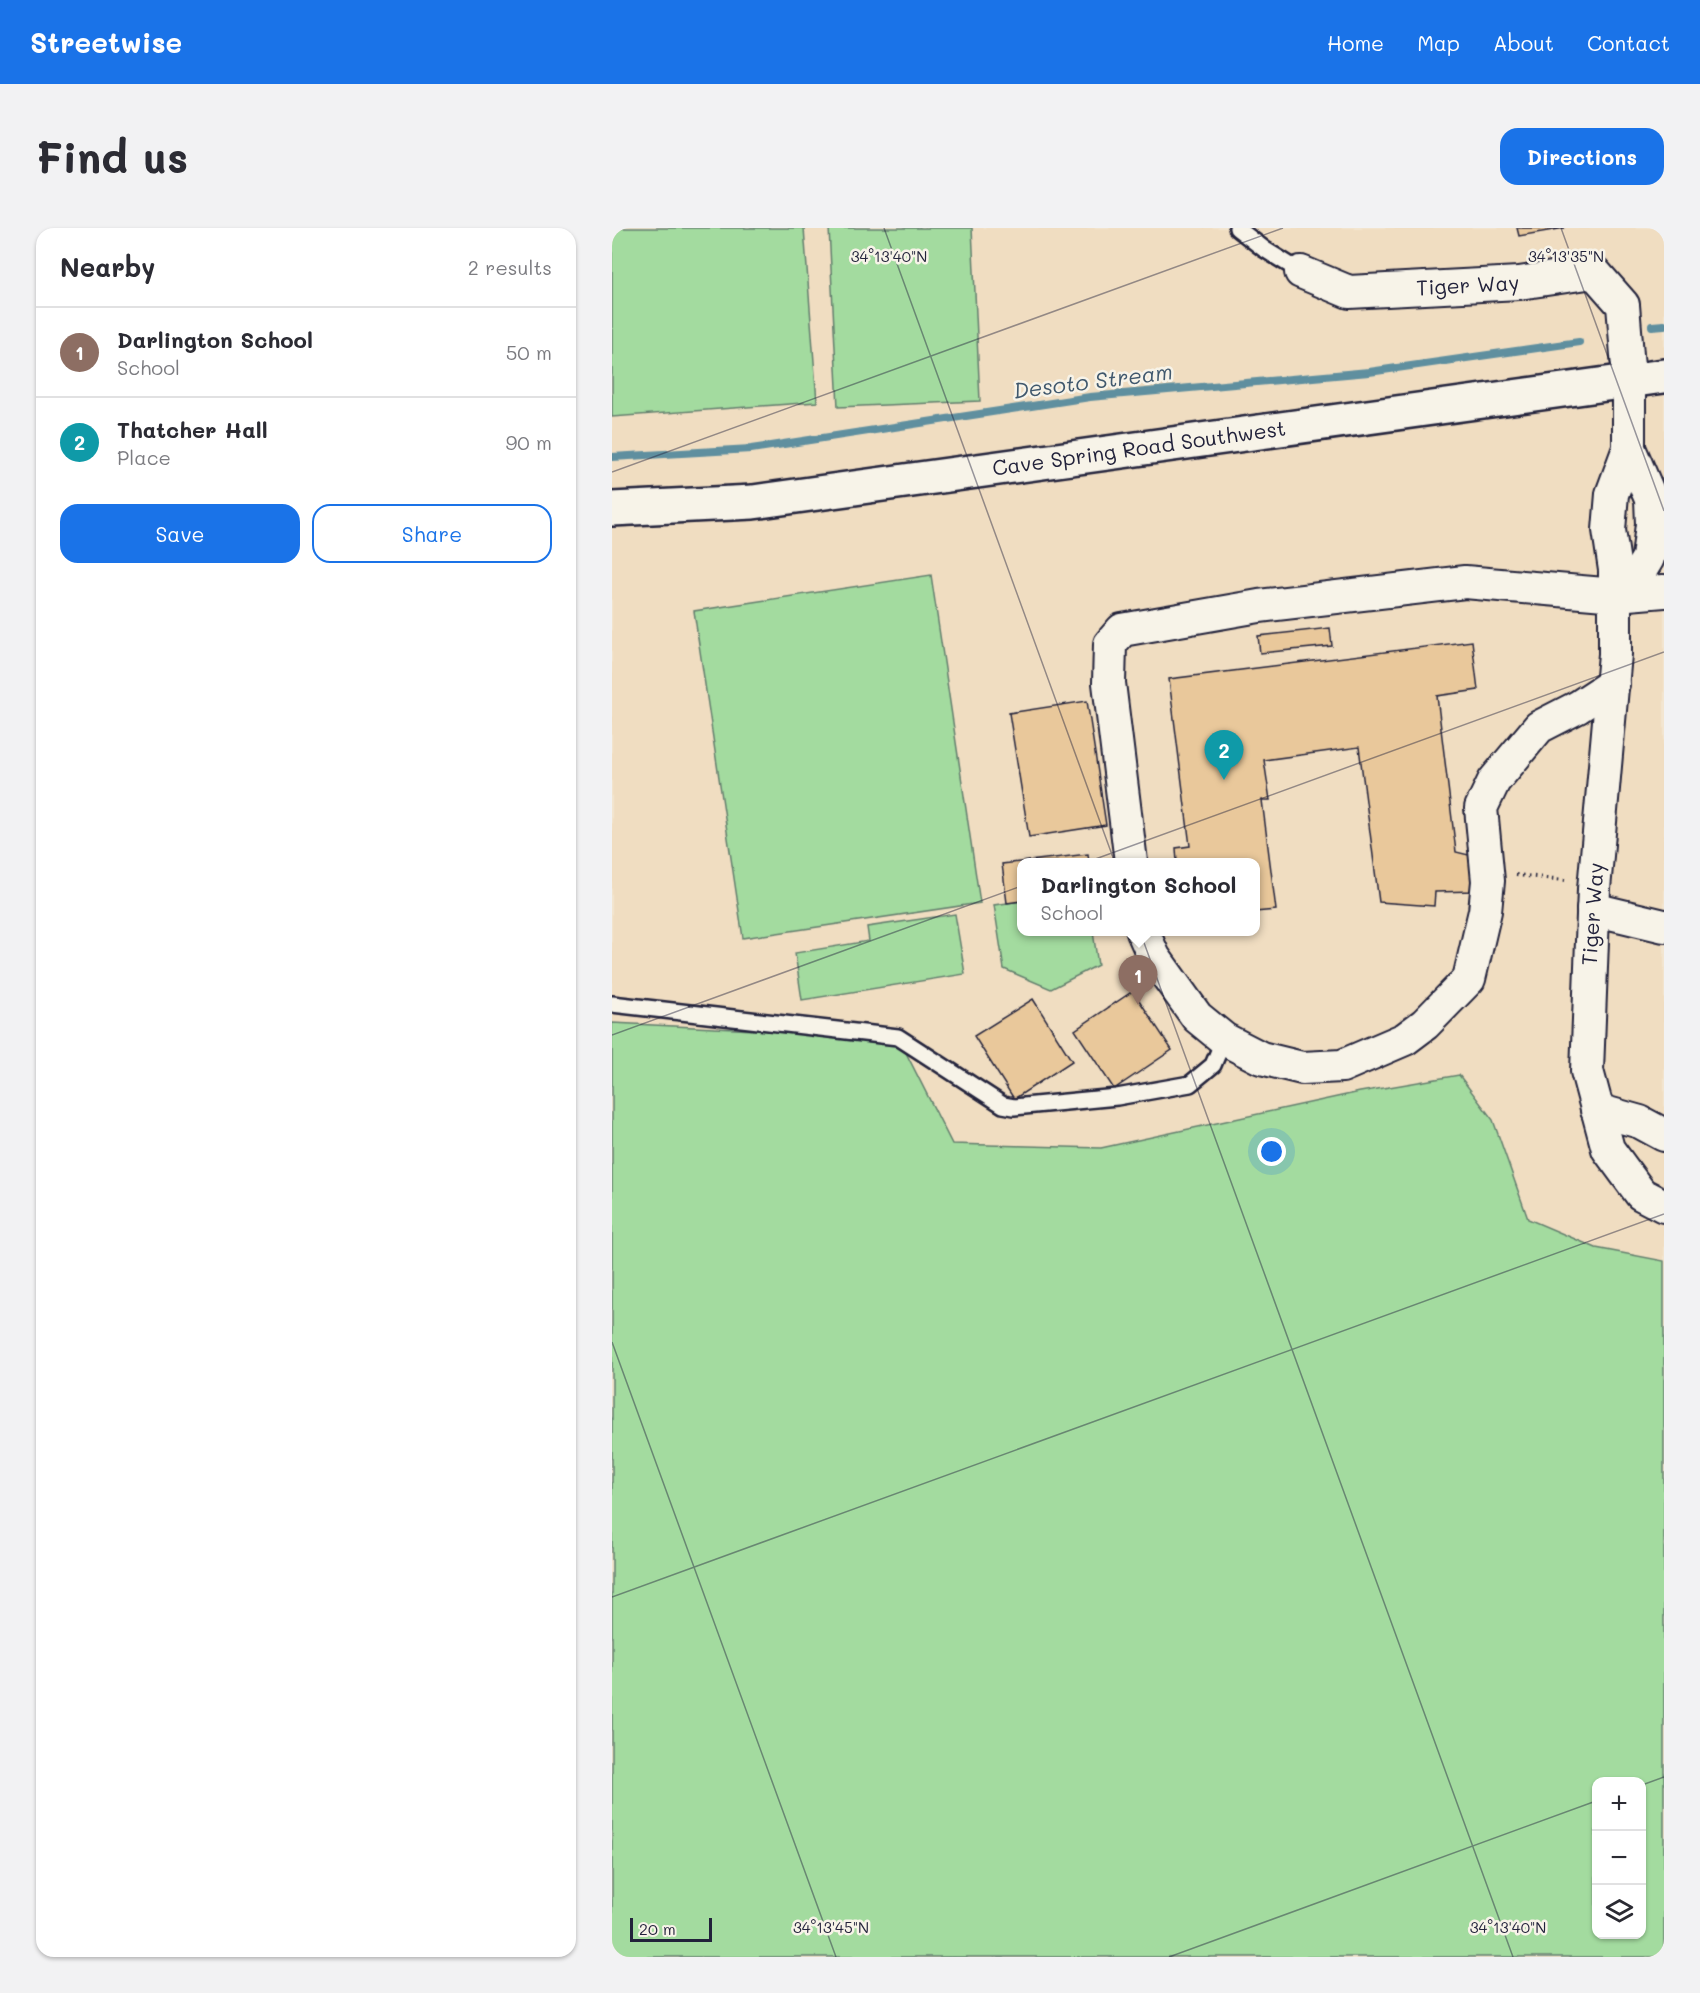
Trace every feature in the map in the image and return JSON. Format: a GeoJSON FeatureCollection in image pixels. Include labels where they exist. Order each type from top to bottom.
{"type":"FeatureCollection","features":[{"type":"Feature","properties":{"kind":"street","name":"Tiger Way"},"geometry":{"type":"LineString","coordinates":[[1300,272],[1349,292],[1519,283],[1594,272],[1623,305],[1629,380],[1629,448],[1612,494],[1609,530],[1615,583],[1613,684],[1593,909],[1587,1071],[1608,1149],[1641,1194],[1664,1206]]}},
{"type":"Feature","properties":{"kind":"street","name":"Cave Spring Road Southwest"},"geometry":{"type":"LineString","coordinates":[[612,509],[753,502],[1664,376]]}},
{"type":"Feature","properties":{"kind":"street","name":"Tiger Way"},"geometry":{"type":"LineString","coordinates":[[1615,583],[1633,583],[1648,558],[1652,524],[1650,498],[1629,448]]}},
{"type":"Feature","properties":{"kind":"street"},"geometry":{"type":"LineString","coordinates":[[1131,858],[1109,683],[1110,644],[1122,630],[1259,606],[1465,582],[1615,583],[1664,591]]}},
{"type":"Feature","properties":{"kind":"street"},"geometry":{"type":"LineString","coordinates":[[1145,936],[1154,957],[1197,1017],[1224,1039],[1261,1058],[1302,1068],[1342,1066],[1405,1039],[1425,1024],[1469,979],[1485,911],[1488,881],[1481,808],[1494,781],[1539,727],[1578,707],[1613,684]]}},
{"type":"Feature","properties":{"kind":"street"},"geometry":{"type":"LineString","coordinates":[[1593,909],[1664,926]]}},
{"type":"Feature","properties":{"kind":"street"},"geometry":{"type":"LineString","coordinates":[[1597,1110],[1640,1122],[1664,1134]]}},
{"type":"Feature","properties":{"kind":"lane"},"geometry":{"type":"LineString","coordinates":[[1237,228],[1300,272]]}},
{"type":"Feature","properties":{"kind":"lane"},"geometry":{"type":"LineString","coordinates":[[612,1004],[898,1037],[1003,1105],[1014,1107],[1117,1097],[1190,1084],[1214,1065],[1224,1039]]}},
{"type":"Feature","properties":{"kind":"path"},"geometry":{"type":"LineString","coordinates":[[1511,874],[1567,880]]}},
{"type":"Feature","properties":{"kind":"shaded area"},"geometry":{"type":"Polygon","coordinates":[[[612,228],[1664,228],[1664,1957],[612,1957],[612,228]]]}},
{"type":"Feature","properties":{"kind":"green space"},"geometry":{"type":"Polygon","coordinates":[[[612,228],[804,228],[817,402],[612,417],[612,228]]]}},
{"type":"Feature","properties":{"kind":"green space"},"geometry":{"type":"Polygon","coordinates":[[[829,228],[972,228],[980,401],[838,407],[829,228]]]}},
{"type":"Feature","properties":{"kind":"green space"},"geometry":{"type":"Polygon","coordinates":[[[931,575],[980,903],[743,938],[694,611],[931,575]]]}},
{"type":"Feature","properties":{"kind":"green space"},"geometry":{"type":"Polygon","coordinates":[[[1017,902],[1017,936],[1094,936],[1098,965],[1051,989],[1004,969],[994,905],[1017,902]]]}},
{"type":"Feature","properties":{"kind":"green space"},"geometry":{"type":"Polygon","coordinates":[[[955,914],[965,974],[802,1000],[795,953],[869,941],[867,927],[955,914]]]}},
{"type":"Feature","properties":{"kind":"green space"},"geometry":{"type":"Polygon","coordinates":[[[612,1023],[898,1037],[952,1144],[1101,1148],[1360,1092],[1459,1075],[1493,1120],[1528,1219],[1596,1248],[1664,1261],[1664,1957],[612,1957],[612,1023]]]}},
{"type":"Feature","properties":{"kind":"building"},"geometry":{"type":"Polygon","coordinates":[[[1517,228],[1565,228],[1519,236],[1517,228]]]}},
{"type":"Feature","properties":{"kind":"building"},"geometry":{"type":"Polygon","coordinates":[[[1330,628],[1332,646],[1260,653],[1258,636],[1330,628]]]}},
{"type":"Feature","properties":{"kind":"building"},"geometry":{"type":"Polygon","coordinates":[[[1472,641],[1478,690],[1437,696],[1456,852],[1473,856],[1474,891],[1435,892],[1434,906],[1379,902],[1359,747],[1264,760],[1270,800],[1262,800],[1276,910],[1260,912],[1260,858],[1177,858],[1176,848],[1190,846],[1169,679],[1472,641]]]}},
{"type":"Feature","properties":{"kind":"building"},"geometry":{"type":"Polygon","coordinates":[[[1087,701],[1106,825],[1029,837],[1009,713],[1087,701]]]}},
{"type":"Feature","properties":{"kind":"building"},"geometry":{"type":"Polygon","coordinates":[[[1088,854],[1088,858],[1054,858],[1088,854]]]}},
{"type":"Feature","properties":{"kind":"building"},"geometry":{"type":"Polygon","coordinates":[[[1017,862],[1017,902],[1007,903],[1002,864],[1017,862]]]}},
{"type":"Feature","properties":{"kind":"building"},"geometry":{"type":"Polygon","coordinates":[[[1133,991],[1172,1050],[1114,1089],[1075,1030],[1133,991]]]}},
{"type":"Feature","properties":{"kind":"building"},"geometry":{"type":"Polygon","coordinates":[[[1033,999],[1072,1061],[1014,1099],[974,1036],[1033,999]]]}},
{"type":"Feature","properties":{"kind":"waterway","name":"Desoto Stream"},"geometry":{"type":"LineString","coordinates":[[1652,326],[1664,325]]}},
{"type":"Feature","properties":{"kind":"waterway","name":"Desoto Stream"},"geometry":{"type":"LineString","coordinates":[[612,457],[751,449],[1090,397],[1369,372],[1579,342]]}},
{"type":"Feature","properties":{"kind":"place","name":"Thatcher Hall"},"geometry":{"type":"Point","coordinates":[1224,780]}},
{"type":"Feature","properties":{"kind":"place","name":"Darlington School"},"geometry":{"type":"Point","coordinates":[1138,1005]}}]}
